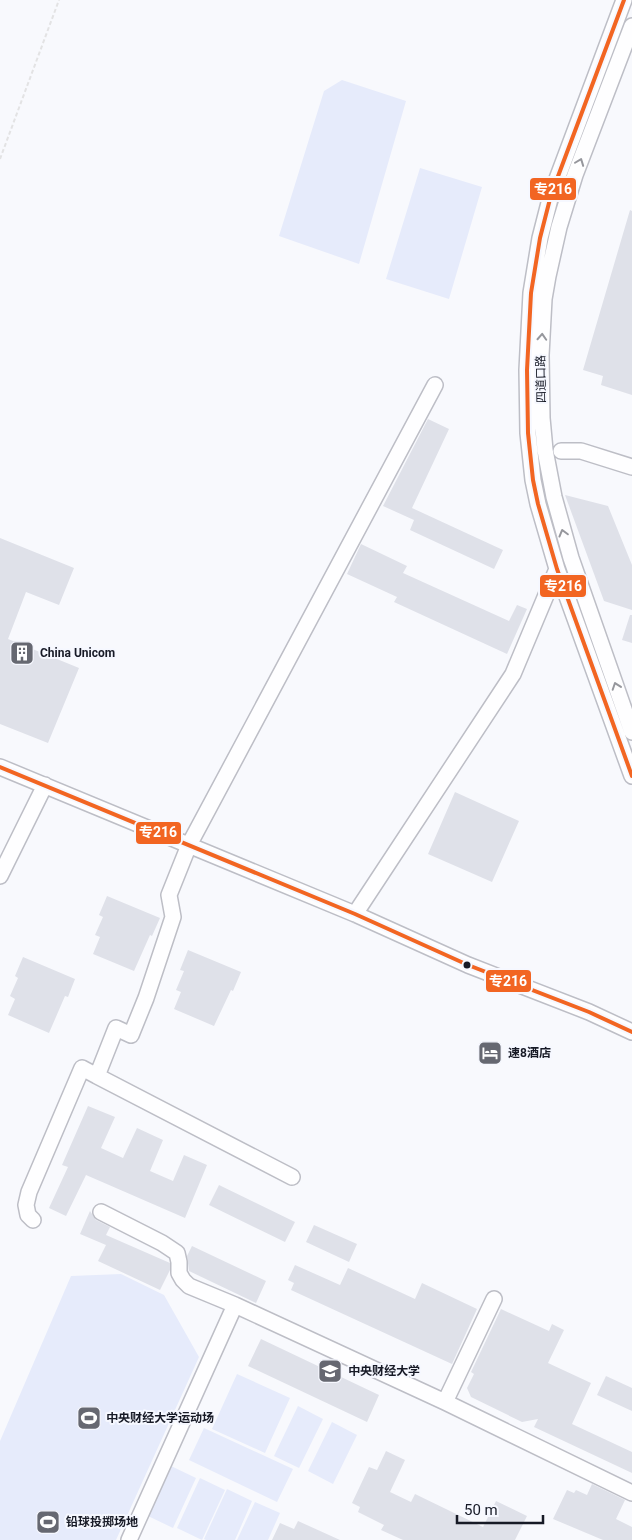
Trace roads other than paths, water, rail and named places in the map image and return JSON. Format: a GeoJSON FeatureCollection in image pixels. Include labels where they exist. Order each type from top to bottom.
{"type":"FeatureCollection","features":[{"type":"Feature","properties":{"kind":"street","name":"四道口路"},"geometry":{"type":"LineString","coordinates":[[624,0],[551,195],[540,238],[531,293],[527,370],[528,434],[533,480],[538,504],[557,569],[632,776]]}},
{"type":"Feature","properties":{"kind":"street","name":"四道口路"},"geometry":{"type":"LineString","coordinates":[[632,26],[575,175],[559,227],[544,299],[541,355],[542,418],[545,450],[554,497],[571,558],[632,732]]}},
{"type":"Feature","properties":{"kind":"street"},"geometry":{"type":"LineString","coordinates":[[97,1076],[116,1028],[131,1035],[146,998],[173,917],[169,895],[189,845],[435,385]]}},
{"type":"Feature","properties":{"kind":"street"},"geometry":{"type":"LineString","coordinates":[[561,451],[580,451],[632,467]]}},
{"type":"Feature","properties":{"kind":"street"},"geometry":{"type":"LineString","coordinates":[[355,914],[513,674],[557,569]]}},
{"type":"Feature","properties":{"kind":"street"},"geometry":{"type":"LineString","coordinates":[[0,767],[355,914],[468,965],[590,1012],[632,1032]]}},
{"type":"Feature","properties":{"kind":"street"},"geometry":{"type":"LineString","coordinates":[[0,876],[45,785]]}},
{"type":"Feature","properties":{"kind":"street"},"geometry":{"type":"LineString","coordinates":[[33,1220],[28,1215],[26,1205],[29,1192],[82,1068],[292,1177]]}},
{"type":"Feature","properties":{"kind":"street"},"geometry":{"type":"LineString","coordinates":[[101,1212],[162,1243],[177,1253],[179,1273],[189,1286],[445,1402],[632,1493]]}},
{"type":"Feature","properties":{"kind":"street"},"geometry":{"type":"LineString","coordinates":[[445,1402],[494,1299]]}},
{"type":"Feature","properties":{"kind":"street"},"geometry":{"type":"LineString","coordinates":[[129,1540],[234,1305]]}},
{"type":"Feature","properties":{"kind":"place","name":"China Unicom"},"geometry":{"type":"Point","coordinates":[22,653]}},
{"type":"Feature","properties":{"kind":"place","name":"速8酒店"},"geometry":{"type":"Point","coordinates":[490,1053]}},
{"type":"Feature","properties":{"kind":"place","name":"中央财经大学"},"geometry":{"type":"Point","coordinates":[330,1371]}},
{"type":"Feature","properties":{"kind":"place","name":"中央财经大学运动场"},"geometry":{"type":"Point","coordinates":[89,1418]}},
{"type":"Feature","properties":{"kind":"place","name":"铅球投掷场地"},"geometry":{"type":"Point","coordinates":[48,1522]}}]}
